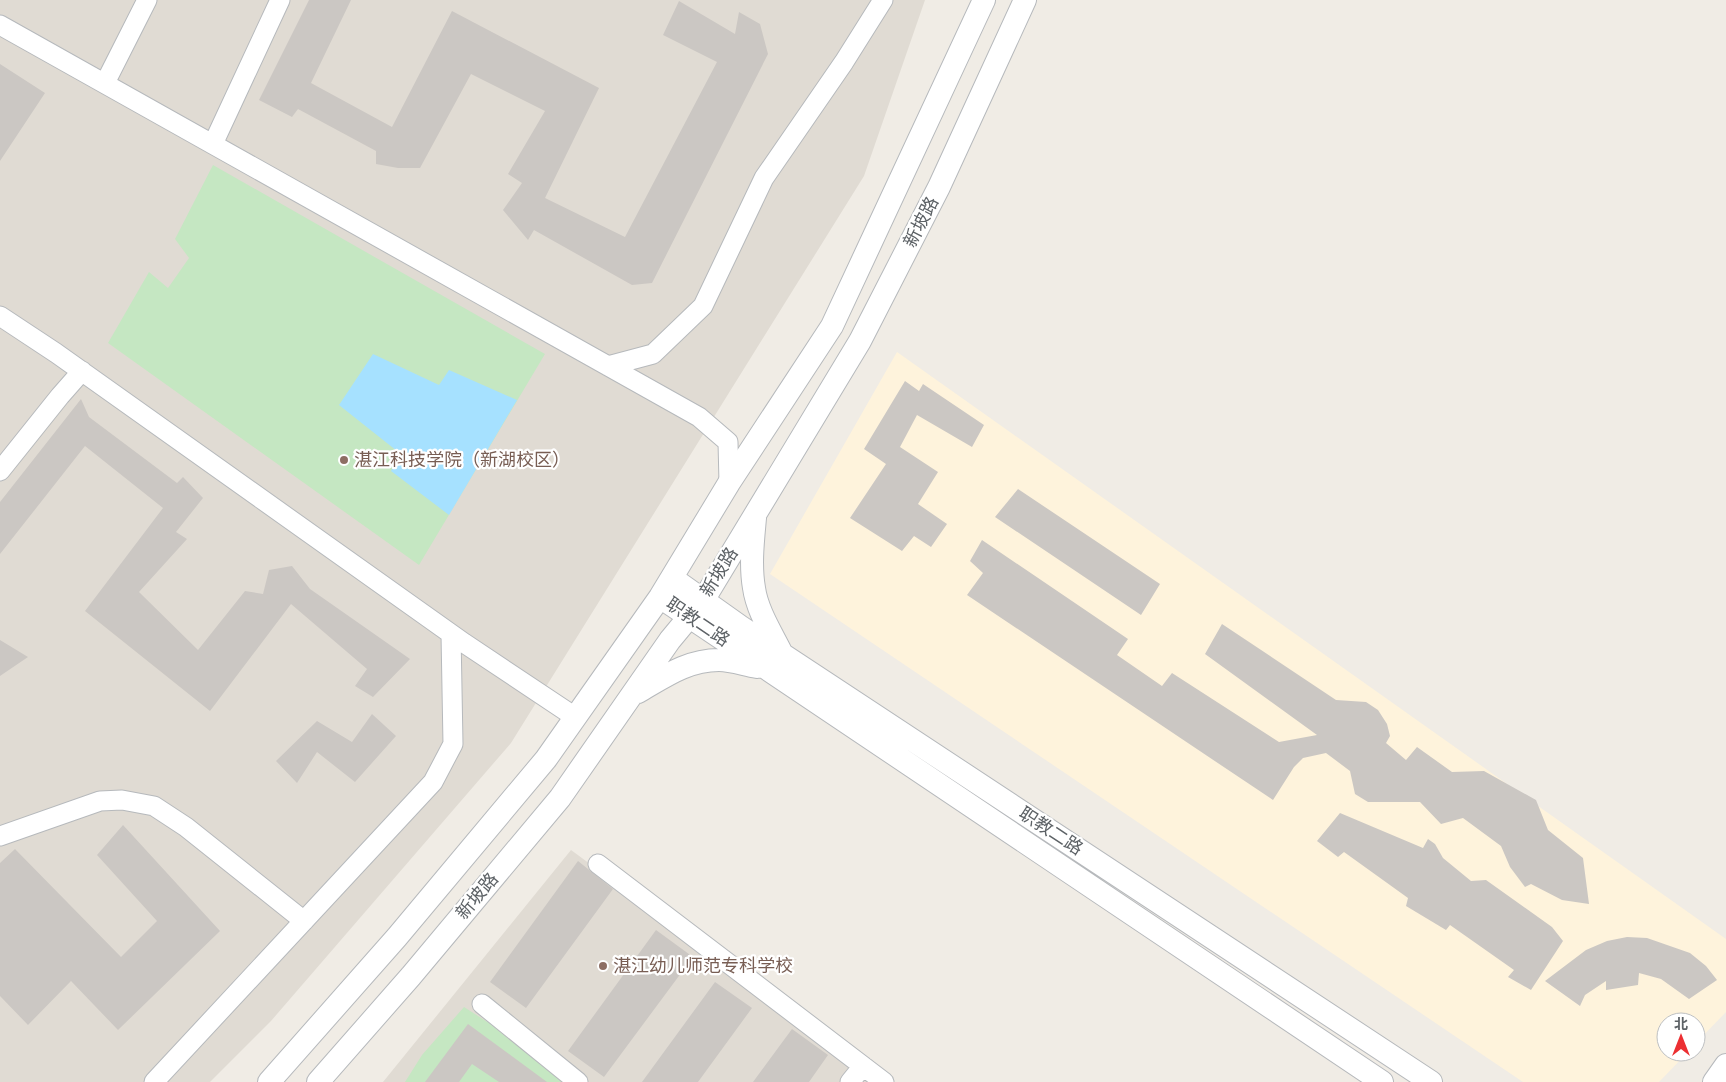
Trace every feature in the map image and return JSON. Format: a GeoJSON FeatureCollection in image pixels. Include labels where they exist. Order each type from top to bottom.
{"type":"FeatureCollection","features":[{"type":"Feature","properties":{"kind":"street"},"geometry":{"type":"LineString","coordinates":[[105,84],[147,0]]}},
{"type":"Feature","properties":{"kind":"street"},"geometry":{"type":"LineString","coordinates":[[213,144],[280,0]]}},
{"type":"Feature","properties":{"kind":"street"},"geometry":{"type":"LineString","coordinates":[[608,366],[653,354],[703,306],[764,178],[844,62],[883,0]]}},
{"type":"Feature","properties":{"kind":"street","name":"新坡路"},"geometry":{"type":"LineString","coordinates":[[269,1082],[397,937],[546,759],[660,597],[729,482],[832,326],[984,0]]}},
{"type":"Feature","properties":{"kind":"street","name":"新坡路"},"geometry":{"type":"LineString","coordinates":[[318,1082],[560,798],[670,640],[704,599],[860,341],[939,187],[1026,0]]}},
{"type":"Feature","properties":{"kind":"street"},"geometry":{"type":"LineString","coordinates":[[0,25],[699,417],[728,442],[729,482]]}},
{"type":"Feature","properties":{"kind":"street"},"geometry":{"type":"LineString","coordinates":[[0,316],[82,371],[451,634],[575,717]]}},
{"type":"Feature","properties":{"kind":"street"},"geometry":{"type":"LineString","coordinates":[[0,471],[82,371]]}},
{"type":"Feature","properties":{"kind":"street"},"geometry":{"type":"LineString","coordinates":[[630,696],[680,667],[699,662],[720,660],[775,661],[754,589],[752,571],[755,515]]}},
{"type":"Feature","properties":{"kind":"street","name":"职教二路"},"geometry":{"type":"LineString","coordinates":[[672,578],[704,599],[775,661],[1382,1082]]}},
{"type":"Feature","properties":{"kind":"street","name":"职教二路"},"geometry":{"type":"LineString","coordinates":[[660,597],[690,616],[775,661],[1431,1082]]}},
{"type":"Feature","properties":{"kind":"street"},"geometry":{"type":"LineString","coordinates":[[154,1082],[433,782],[453,744],[451,634]]}},
{"type":"Feature","properties":{"kind":"street"},"geometry":{"type":"LineString","coordinates":[[0,836],[100,800],[122,800],[154,806],[186,827],[304,921]]}},
{"type":"Feature","properties":{"kind":"street"},"geometry":{"type":"LineString","coordinates":[[598,864],[884,1082]]}},
{"type":"Feature","properties":{"kind":"street"},"geometry":{"type":"LineString","coordinates":[[482,1004],[578,1082]]}},
{"type":"Feature","properties":{"kind":"street"},"geometry":{"type":"LineString","coordinates":[[1714,1082],[1726,1065]]}},
{"type":"Feature","properties":{"kind":"street"},"geometry":{"type":"LineString","coordinates":[[850,1082],[863,1066]]}},
{"type":"Feature","properties":{"kind":"shaded area","name":"湛江科技学院（新湖校区）"},"geometry":{"type":"Polygon","coordinates":[[[0,0],[925,0],[864,176],[511,743],[271,1021],[210,1082],[0,1082],[0,0]]]}},
{"type":"Feature","properties":{"kind":"shaded area"},"geometry":{"type":"Polygon","coordinates":[[[897,352],[1726,939],[1726,1012],[1706,1033],[1706,1012],[1656,1012],[1656,1062],[1678,1062],[1659,1082],[1523,1082],[770,574],[897,352]]]}},
{"type":"Feature","properties":{"kind":"shaded area","name":"湛江幼儿师范专科学校"},"geometry":{"type":"Polygon","coordinates":[[[571,850],[887,1082],[383,1082],[571,850]]]}},
{"type":"Feature","properties":{"kind":"green space"},"geometry":{"type":"Polygon","coordinates":[[[213,165],[545,354],[419,565],[108,343],[149,272],[168,288],[189,258],[175,239],[213,165]]]}},
{"type":"Feature","properties":{"kind":"green space"},"geometry":{"type":"Polygon","coordinates":[[[464,1007],[489,1023],[562,1082],[405,1082],[422,1055],[464,1007]]]}},
{"type":"Feature","properties":{"kind":"water"},"geometry":{"type":"Polygon","coordinates":[[[373,354],[439,385],[449,370],[517,400],[449,515],[391,471],[402,455],[339,405],[373,354]]]}},
{"type":"Feature","properties":{"kind":"building"},"geometry":{"type":"Polygon","coordinates":[[[309,0],[351,0],[311,83],[392,127],[452,11],[599,88],[545,198],[625,237],[717,62],[663,35],[679,1],[735,34],[739,12],[760,24],[768,54],[652,283],[632,285],[534,230],[528,240],[503,210],[522,183],[508,174],[545,111],[471,74],[420,168],[398,168],[376,164],[376,151],[298,109],[292,117],[259,100],[309,0]]]}},
{"type":"Feature","properties":{"kind":"building"},"geometry":{"type":"Polygon","coordinates":[[[0,64],[45,93],[0,161],[0,64]]]}},
{"type":"Feature","properties":{"kind":"building"},"geometry":{"type":"Polygon","coordinates":[[[905,381],[919,391],[923,384],[984,425],[972,447],[917,415],[900,447],[938,472],[918,504],[947,524],[931,547],[914,536],[902,551],[850,518],[886,464],[864,449],[905,381]]]}},
{"type":"Feature","properties":{"kind":"building"},"geometry":{"type":"Polygon","coordinates":[[[81,399],[89,417],[177,483],[183,477],[203,498],[176,532],[187,539],[139,592],[198,650],[245,591],[263,594],[269,570],[292,566],[310,589],[410,659],[373,697],[355,686],[367,669],[291,604],[210,711],[85,611],[163,508],[85,446],[0,554],[0,502],[81,399]]]}},
{"type":"Feature","properties":{"kind":"building"},"geometry":{"type":"Polygon","coordinates":[[[1018,489],[1160,584],[1141,615],[995,517],[1018,489]]]}},
{"type":"Feature","properties":{"kind":"building"},"geometry":{"type":"Polygon","coordinates":[[[982,540],[1128,639],[1117,655],[1162,686],[1172,673],[1279,742],[1317,735],[1205,654],[1222,624],[1336,700],[1366,702],[1378,710],[1387,724],[1390,736],[1386,743],[1406,760],[1417,747],[1452,772],[1484,771],[1536,800],[1548,830],[1583,858],[1589,904],[1562,900],[1531,884],[1525,887],[1510,867],[1501,846],[1463,818],[1441,824],[1420,802],[1368,802],[1355,794],[1350,771],[1326,753],[1303,758],[1294,767],[1273,800],[967,595],[983,573],[970,561],[982,540]]]}},
{"type":"Feature","properties":{"kind":"building"},"geometry":{"type":"Polygon","coordinates":[[[0,640],[28,657],[0,676],[0,640]]]}},
{"type":"Feature","properties":{"kind":"building"},"geometry":{"type":"Polygon","coordinates":[[[372,714],[396,736],[355,782],[317,752],[297,783],[276,761],[317,721],[352,742],[372,714]]]}},
{"type":"Feature","properties":{"kind":"building"},"geometry":{"type":"Polygon","coordinates":[[[1340,813],[1423,848],[1428,839],[1435,844],[1443,858],[1471,881],[1486,880],[1552,927],[1563,941],[1531,990],[1508,977],[1514,970],[1450,925],[1446,930],[1406,906],[1408,898],[1344,852],[1338,857],[1317,841],[1340,813]]]}},
{"type":"Feature","properties":{"kind":"building"},"geometry":{"type":"Polygon","coordinates":[[[123,825],[220,931],[118,1030],[71,981],[28,1025],[0,996],[0,863],[15,849],[121,957],[157,921],[97,855],[123,825]]]}},
{"type":"Feature","properties":{"kind":"building"},"geometry":{"type":"Polygon","coordinates":[[[578,861],[613,889],[526,1008],[490,982],[578,861]]]}},
{"type":"Feature","properties":{"kind":"building"},"geometry":{"type":"Polygon","coordinates":[[[656,930],[693,957],[604,1077],[568,1051],[656,930]]]}},
{"type":"Feature","properties":{"kind":"building"},"geometry":{"type":"Polygon","coordinates":[[[1627,937],[1647,938],[1690,953],[1706,966],[1717,980],[1689,999],[1661,979],[1639,973],[1638,985],[1606,990],[1606,981],[1585,995],[1580,1006],[1545,981],[1586,950],[1607,941],[1627,937]]]}},
{"type":"Feature","properties":{"kind":"building"},"geometry":{"type":"Polygon","coordinates":[[[715,982],[752,1008],[698,1082],[642,1082],[715,982]]]}},
{"type":"Feature","properties":{"kind":"building"},"geometry":{"type":"Polygon","coordinates":[[[468,1024],[547,1082],[499,1082],[472,1064],[459,1082],[425,1082],[468,1024]]]}},
{"type":"Feature","properties":{"kind":"building"},"geometry":{"type":"Polygon","coordinates":[[[792,1029],[828,1055],[809,1082],[753,1082],[792,1029]]]}},
{"type":"Feature","properties":{"kind":"place","name":"湛江科技学院（新湖校区）"},"geometry":{"type":"Point","coordinates":[344,460]}},
{"type":"Feature","properties":{"kind":"place","name":"湛江幼儿师范专科学校"},"geometry":{"type":"Point","coordinates":[603,966]}}]}
